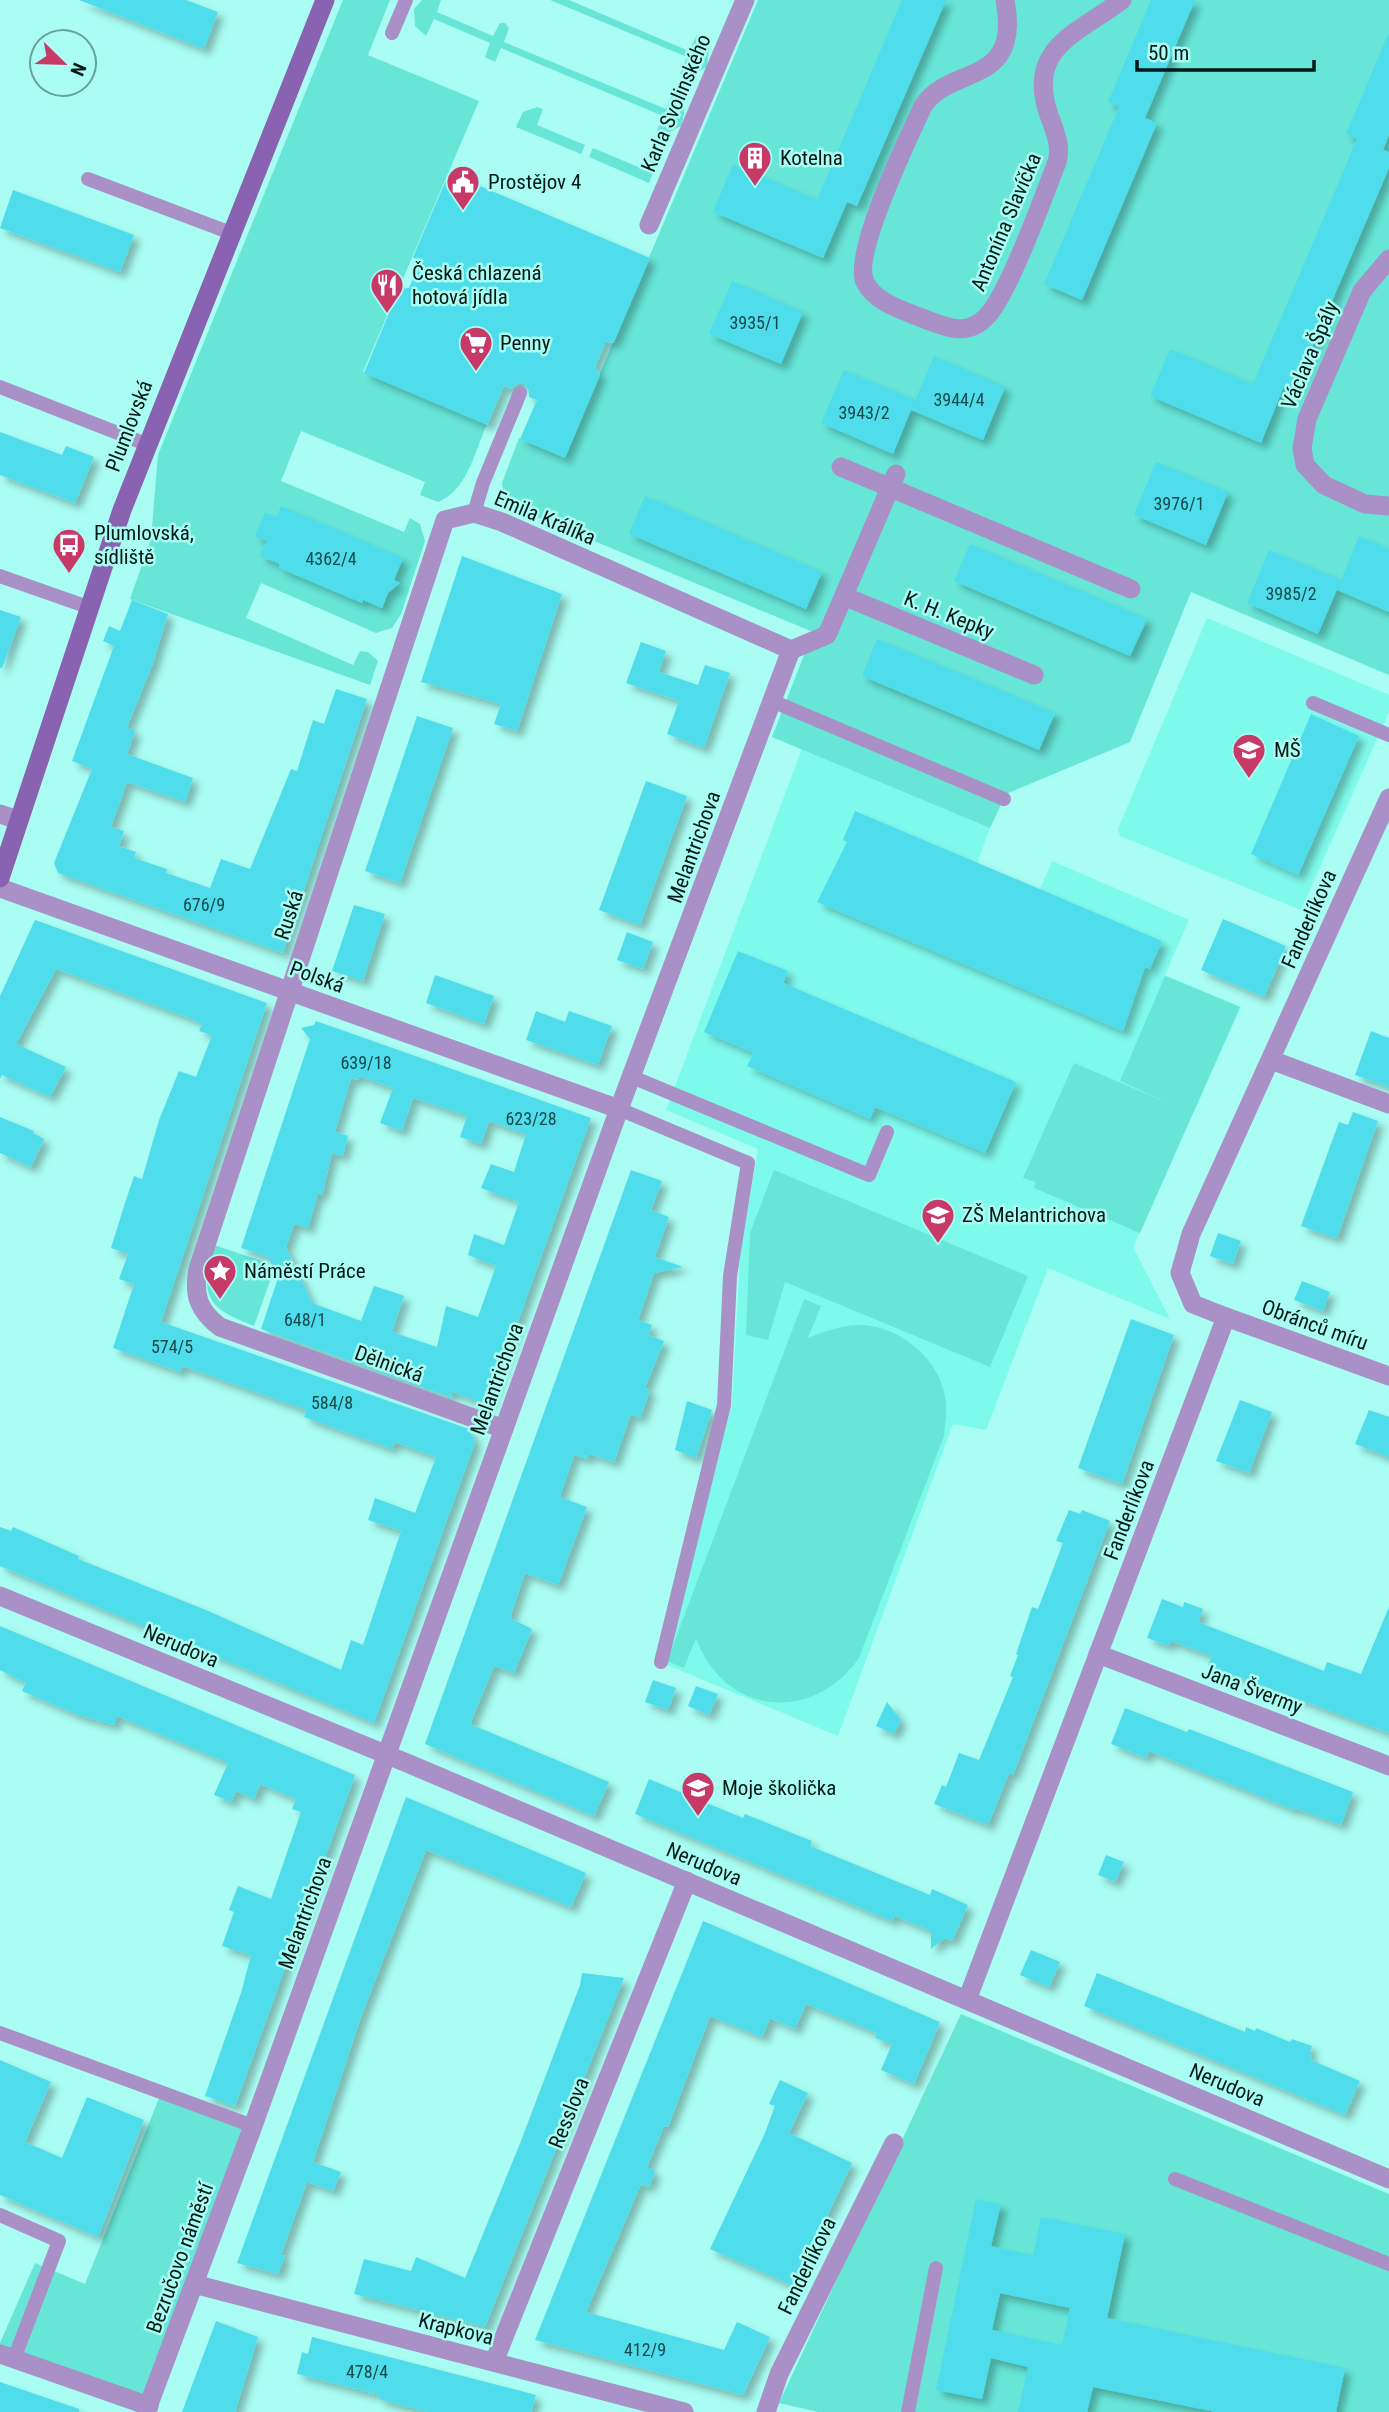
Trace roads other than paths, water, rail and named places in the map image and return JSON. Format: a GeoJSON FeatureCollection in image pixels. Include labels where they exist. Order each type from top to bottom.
{"type":"FeatureCollection","features":[{"type":"Feature","properties":{"kind":"main road","name":"Plumlovská"},"geometry":{"type":"LineString","coordinates":[[0,878],[9,817],[146,444],[325,0]]}},
{"type":"Feature","properties":{"kind":"street","name":"Karla Svolinského"},"geometry":{"type":"LineString","coordinates":[[649,225],[745,0]]}},
{"type":"Feature","properties":{"kind":"street","name":"Antonína Slavíčka"},"geometry":{"type":"LineString","coordinates":[[1005,0],[1007,29],[994,60],[978,74],[936,91],[923,106],[862,260],[865,283],[878,298],[956,330],[975,326],[995,306],[1057,162],[1059,146],[1042,93],[1050,59],[1068,34],[1122,0]]}},
{"type":"Feature","properties":{"kind":"street","name":"Václava Špály"},"geometry":{"type":"LineString","coordinates":[[1389,259],[1362,291],[1307,419],[1301,448],[1305,465],[1324,485],[1365,504],[1389,506]]}},
{"type":"Feature","properties":{"kind":"street"},"geometry":{"type":"LineString","coordinates":[[841,467],[893,481],[1131,589]]}},
{"type":"Feature","properties":{"kind":"street"},"geometry":{"type":"LineString","coordinates":[[791,650],[827,635],[846,597],[893,481]]}},
{"type":"Feature","properties":{"kind":"street","name":"Emila Králíka"},"geometry":{"type":"LineString","coordinates":[[386,691],[444,520],[474,513],[502,522],[791,650]]}},
{"type":"Feature","properties":{"kind":"street","name":"K. H. Kepky"},"geometry":{"type":"LineString","coordinates":[[846,597],[1034,675]]}},
{"type":"Feature","properties":{"kind":"street","name":"Melantrichova"},"geometry":{"type":"LineString","coordinates":[[253,2126],[619,1108],[791,650]]}},
{"type":"Feature","properties":{"kind":"street","name":"Ruská"},"geometry":{"type":"LineString","coordinates":[[210,1232],[386,691]]}},
{"type":"Feature","properties":{"kind":"street","name":"Fanderlíkova"},"geometry":{"type":"LineString","coordinates":[[967,2000],[1226,1317],[1193,1304],[1180,1273],[1191,1234],[1389,798]]}},
{"type":"Feature","properties":{"kind":"street","name":"Polská"},"geometry":{"type":"LineString","coordinates":[[0,888],[619,1108]]}},
{"type":"Feature","properties":{"kind":"street"},"geometry":{"type":"LineString","coordinates":[[1271,1060],[1389,1104]]}},
{"type":"Feature","properties":{"kind":"street","name":"Dělnická"},"geometry":{"type":"LineString","coordinates":[[210,1232],[195,1287],[199,1306],[220,1327],[504,1429]]}},
{"type":"Feature","properties":{"kind":"street","name":"Obránců míru"},"geometry":{"type":"LineString","coordinates":[[1226,1317],[1389,1376]]}},
{"type":"Feature","properties":{"kind":"street","name":"Nerudova"},"geometry":{"type":"LineString","coordinates":[[0,1596],[687,1881],[1389,2179]]}},
{"type":"Feature","properties":{"kind":"street","name":"Jana Švermy"},"geometry":{"type":"LineString","coordinates":[[1098,1654],[1389,1766]]}},
{"type":"Feature","properties":{"kind":"street","name":"Resslova"},"geometry":{"type":"LineString","coordinates":[[494,2362],[687,1881]]}},
{"type":"Feature","properties":{"kind":"street","name":"Bezručovo náměstí"},"geometry":{"type":"LineString","coordinates":[[148,2409],[253,2126]]}},
{"type":"Feature","properties":{"kind":"street","name":"Fanderlíkova"},"geometry":{"type":"LineString","coordinates":[[766,2412],[779,2374],[894,2143]]}},
{"type":"Feature","properties":{"kind":"street","name":"Krapkova"},"geometry":{"type":"LineString","coordinates":[[194,2284],[673,2411]]}},
{"type":"Feature","properties":{"kind":"street"},"geometry":{"type":"LineString","coordinates":[[7,2356],[148,2409]]}},
{"type":"Feature","properties":{"kind":"lane"},"geometry":{"type":"LineString","coordinates":[[392,33],[406,0]]}},
{"type":"Feature","properties":{"kind":"lane"},"geometry":{"type":"LineString","coordinates":[[88,178],[231,233]]}},
{"type":"Feature","properties":{"kind":"lane"},"geometry":{"type":"LineString","coordinates":[[0,387],[146,444]]}},
{"type":"Feature","properties":{"kind":"lane"},"geometry":{"type":"LineString","coordinates":[[474,513],[483,483],[520,393]]}},
{"type":"Feature","properties":{"kind":"lane"},"geometry":{"type":"LineString","coordinates":[[0,576],[88,607]]}},
{"type":"Feature","properties":{"kind":"lane"},"geometry":{"type":"LineString","coordinates":[[772,701],[1004,799]]}},
{"type":"Feature","properties":{"kind":"lane"},"geometry":{"type":"LineString","coordinates":[[1313,703],[1389,736]]}},
{"type":"Feature","properties":{"kind":"lane"},"geometry":{"type":"LineString","coordinates":[[632,1077],[869,1175],[887,1132]]}},
{"type":"Feature","properties":{"kind":"lane"},"geometry":{"type":"LineString","coordinates":[[619,1108],[748,1163],[730,1276],[724,1405],[661,1662]]}},
{"type":"Feature","properties":{"kind":"lane"},"geometry":{"type":"LineString","coordinates":[[0,2033],[253,2126]]}},
{"type":"Feature","properties":{"kind":"lane"},"geometry":{"type":"LineString","coordinates":[[1175,2179],[1389,2264]]}},
{"type":"Feature","properties":{"kind":"lane"},"geometry":{"type":"LineString","coordinates":[[0,2215],[59,2241],[7,2356]]}},
{"type":"Feature","properties":{"kind":"lane"},"geometry":{"type":"LineString","coordinates":[[908,2412],[936,2268]]}},
{"type":"Feature","properties":{"kind":"place","name":"Kotelna"},"geometry":{"type":"Point","coordinates":[755,188]}},
{"type":"Feature","properties":{"kind":"place","name":"Prostějov 4"},"geometry":{"type":"Point","coordinates":[463,212]}},
{"type":"Feature","properties":{"kind":"place","name":"Česká chlazená hotová jídla"},"geometry":{"type":"Point","coordinates":[387,315]}},
{"type":"Feature","properties":{"kind":"place","name":"Penny"},"geometry":{"type":"Point","coordinates":[476,373]}},
{"type":"Feature","properties":{"kind":"place","name":"Plumlovská, sídliště"},"geometry":{"type":"Point","coordinates":[69,575]}},
{"type":"Feature","properties":{"kind":"place","name":"MŠ"},"geometry":{"type":"Point","coordinates":[1249,780]}},
{"type":"Feature","properties":{"kind":"place","name":"ZŠ Melantrichova"},"geometry":{"type":"Point","coordinates":[938,1245]}},
{"type":"Feature","properties":{"kind":"place","name":"Náměstí Práce"},"geometry":{"type":"Point","coordinates":[220,1301]}},
{"type":"Feature","properties":{"kind":"place","name":"Moje školička"},"geometry":{"type":"Point","coordinates":[698,1818]}}]}
